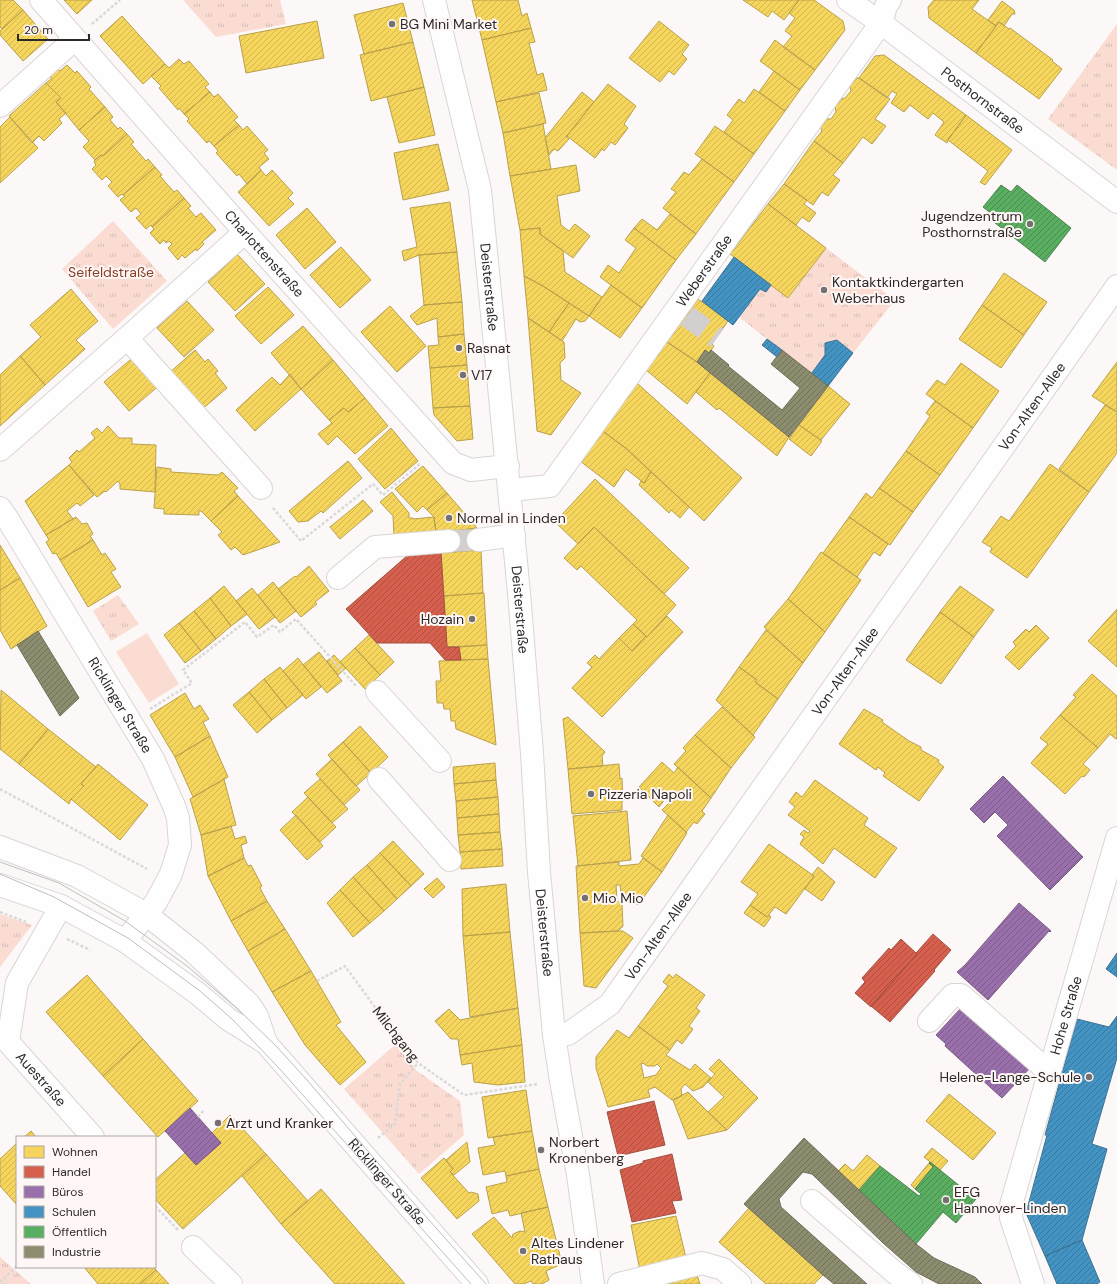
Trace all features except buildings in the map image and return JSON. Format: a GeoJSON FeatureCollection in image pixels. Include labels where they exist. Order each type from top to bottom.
{"type":"FeatureCollection","features":[{"type":"Feature","properties":{"kind":"street","name":"Charlottenstraße"},"geometry":{"type":"LineString","coordinates":[[41,0],[245,232],[453,463],[471,470],[508,466]]}},
{"type":"Feature","properties":{"kind":"street","name":"Deisterstraße"},"geometry":{"type":"LineString","coordinates":[[434,0],[480,190],[508,466],[532,753],[539,872],[554,1035],[578,1175],[593,1284]]}},
{"type":"Feature","properties":{"kind":"street","name":"Posthornstraße"},"geometry":{"type":"LineString","coordinates":[[848,0],[881,23],[1117,202]]}},
{"type":"Feature","properties":{"kind":"street","name":"Weberstraße"},"geometry":{"type":"LineString","coordinates":[[510,490],[550,486],[682,312],[881,23],[886,6],[890,0]]}},
{"type":"Feature","properties":{"kind":"street"},"geometry":{"type":"LineString","coordinates":[[0,106],[75,39]]}},
{"type":"Feature","properties":{"kind":"street"},"geometry":{"type":"LineString","coordinates":[[0,450],[245,232]]}},
{"type":"Feature","properties":{"kind":"street","name":"Von-Alten-Allee"},"geometry":{"type":"LineString","coordinates":[[554,1035],[568,1034],[610,1004],[1117,286]]}},
{"type":"Feature","properties":{"kind":"street"},"geometry":{"type":"LineString","coordinates":[[127,338],[261,488]]}},
{"type":"Feature","properties":{"kind":"street","name":"Ricklinger Straße"},"geometry":{"type":"LineString","coordinates":[[0,508],[153,759],[178,818],[180,845],[168,880],[156,902],[125,941],[197,994],[228,1019],[266,1043],[477,1284]]}},
{"type":"Feature","properties":{"kind":"street"},"geometry":{"type":"LineString","coordinates":[[478,540],[514,535]]}},
{"type":"Feature","properties":{"kind":"street"},"geometry":{"type":"LineString","coordinates":[[338,578],[375,547],[449,541]]}},
{"type":"Feature","properties":{"kind":"street"},"geometry":{"type":"LineString","coordinates":[[377,692],[440,761]]}},
{"type":"Feature","properties":{"kind":"street"},"geometry":{"type":"LineString","coordinates":[[379,779],[450,860]]}},
{"type":"Feature","properties":{"kind":"street","name":"Hohe Straße"},"geometry":{"type":"LineString","coordinates":[[1033,1284],[1011,1218],[1011,1205],[1117,838]]}},
{"type":"Feature","properties":{"kind":"street"},"geometry":{"type":"LineString","coordinates":[[0,847],[78,876],[146,914]]}},
{"type":"Feature","properties":{"kind":"street"},"geometry":{"type":"LineString","coordinates":[[0,885],[61,906],[125,941]]}},
{"type":"Feature","properties":{"kind":"street","name":"Auestraße"},"geometry":{"type":"LineString","coordinates":[[61,906],[17,983],[8,1042],[92,1136]]}},
{"type":"Feature","properties":{"kind":"street","name":"Ricklinger Straße"},"geometry":{"type":"LineString","coordinates":[[146,914],[195,953],[249,1004],[257,1016],[266,1043]]}},
{"type":"Feature","properties":{"kind":"street"},"geometry":{"type":"LineString","coordinates":[[929,1021],[953,995],[961,995],[1049,1072]]}},
{"type":"Feature","properties":{"kind":"street"},"geometry":{"type":"LineString","coordinates":[[812,1201],[894,1272],[911,1284]]}},
{"type":"Feature","properties":{"kind":"street","name":"Deisterstraße"},"geometry":{"type":"LineString","coordinates":[[585,1222],[610,1284]]}},
{"type":"Feature","properties":{"kind":"street"},"geometry":{"type":"LineString","coordinates":[[193,1247],[231,1284]]}},
{"type":"Feature","properties":{"kind":"street"},"geometry":{"type":"LineString","coordinates":[[619,1284],[702,1263],[723,1269],[740,1284]]}},
{"type":"Feature","properties":{"kind":"path"},"geometry":{"type":"LineString","coordinates":[[75,39],[120,0]]}},
{"type":"Feature","properties":{"kind":"path"},"geometry":{"type":"LineString","coordinates":[[261,488],[268,502],[301,541],[373,484],[382,495],[438,448]]}},
{"type":"Feature","properties":{"kind":"path"},"geometry":{"type":"LineString","coordinates":[[130,722],[192,683],[183,670],[245,622],[258,637],[274,624],[280,632],[296,618],[368,700],[377,692]]}},
{"type":"Feature","properties":{"kind":"path"},"geometry":{"type":"LineString","coordinates":[[0,789],[168,880]]}},
{"type":"Feature","properties":{"kind":"path"},"geometry":{"type":"LineString","coordinates":[[0,912],[48,930],[96,954]]}},
{"type":"Feature","properties":{"kind":"path","name":"Milchgang"},"geometry":{"type":"LineString","coordinates":[[317,981],[345,966],[398,1039],[418,1063],[464,1095],[561,1081]]}},
{"type":"Feature","properties":{"kind":"path"},"geometry":{"type":"LineString","coordinates":[[383,1134],[395,1124],[400,1084],[418,1063]]}},
{"type":"Feature","properties":{"kind":"path"},"geometry":{"type":"LineString","coordinates":[[198,1117],[204,1110]]}},
{"type":"Feature","properties":{"kind":"path"},"geometry":{"type":"LineString","coordinates":[[156,1207],[193,1247]]}},
{"type":"Feature","properties":{"kind":"path"},"geometry":{"type":"LineString","coordinates":[[0,1283],[16,1267]]}},
{"type":"Feature","properties":{"kind":"green space"},"geometry":{"type":"Polygon","coordinates":[[[183,0],[280,0],[286,24],[216,37],[183,0]]]}},
{"type":"Feature","properties":{"kind":"green space"},"geometry":{"type":"Polygon","coordinates":[[[1117,24],[1117,170],[1048,119],[1117,24]]]}},
{"type":"Feature","properties":{"kind":"green space","name":"Seifeldstraße"},"geometry":{"type":"Polygon","coordinates":[[[113,221],[167,281],[113,329],[62,269],[113,221]]]}},
{"type":"Feature","properties":{"kind":"green space","name":"Kontaktkindergarten Weberhaus"},"geometry":{"type":"Polygon","coordinates":[[[826,248],[895,300],[853,353],[837,340],[825,343],[825,355],[811,374],[739,317],[760,289],[766,292],[771,285],[789,298],[826,248]]]}},
{"type":"Feature","properties":{"kind":"green space"},"geometry":{"type":"Polygon","coordinates":[[[118,595],[139,624],[111,641],[93,611],[118,595]]]}},
{"type":"Feature","properties":{"kind":"green space"},"geometry":{"type":"Polygon","coordinates":[[[147,633],[179,684],[149,703],[116,652],[147,633]]]}},
{"type":"Feature","properties":{"kind":"green space"},"geometry":{"type":"Polygon","coordinates":[[[0,914],[32,925],[0,967],[0,914]]]}},
{"type":"Feature","properties":{"kind":"green space"},"geometry":{"type":"Polygon","coordinates":[[[396,1044],[417,1071],[460,1101],[464,1135],[419,1174],[344,1089],[396,1044]]]}},
{"type":"Feature","properties":{"kind":"green space"},"geometry":{"type":"Polygon","coordinates":[[[0,1257],[31,1284],[0,1284],[0,1257]]]}},
{"type":"Feature","properties":{"kind":"tunnel"},"geometry":{"type":"LineString","coordinates":[[687,316],[717,338]]}},
{"type":"Feature","properties":{"kind":"tunnel"},"geometry":{"type":"LineString","coordinates":[[449,541],[478,540]]}},
{"type":"Feature","properties":{"kind":"tram line"},"geometry":{"type":"LineString","coordinates":[[0,862],[59,883],[125,921],[187,966],[239,1010],[277,1047],[307,1080],[379,1164],[486,1284]]}},
{"type":"Feature","properties":{"kind":"tram line"},"geometry":{"type":"LineString","coordinates":[[0,874],[54,897],[128,938],[200,991],[232,1019],[277,1066],[471,1284]]}},
{"type":"Feature","properties":{"kind":"place","name":"BG Mini Market"},"geometry":{"type":"Point","coordinates":[392,24]}},
{"type":"Feature","properties":{"kind":"place","name":"Jugendzentrum Posthornstraße"},"geometry":{"type":"Point","coordinates":[1030,224]}},
{"type":"Feature","properties":{"kind":"place","name":"Kontaktkindergarten Weberhaus"},"geometry":{"type":"Point","coordinates":[824,290]}},
{"type":"Feature","properties":{"kind":"place","name":"Rasnat"},"geometry":{"type":"Point","coordinates":[459,348]}},
{"type":"Feature","properties":{"kind":"place","name":"V17"},"geometry":{"type":"Point","coordinates":[463,375]}},
{"type":"Feature","properties":{"kind":"place","name":"Normal in Linden"},"geometry":{"type":"Point","coordinates":[449,518]}},
{"type":"Feature","properties":{"kind":"place","name":"Hozain"},"geometry":{"type":"Point","coordinates":[472,619]}},
{"type":"Feature","properties":{"kind":"place","name":"Pizzeria Napoli"},"geometry":{"type":"Point","coordinates":[591,794]}},
{"type":"Feature","properties":{"kind":"place","name":"Mio Mio"},"geometry":{"type":"Point","coordinates":[585,898]}},
{"type":"Feature","properties":{"kind":"place","name":"Helene-Lange-Schule"},"geometry":{"type":"Point","coordinates":[1089,1077]}},
{"type":"Feature","properties":{"kind":"place","name":"Arzt und Kranker"},"geometry":{"type":"Point","coordinates":[218,1123]}},
{"type":"Feature","properties":{"kind":"place","name":"Norbert Kronenberg"},"geometry":{"type":"Point","coordinates":[541,1150]}},
{"type":"Feature","properties":{"kind":"place","name":"EFG Hannover-Linden"},"geometry":{"type":"Point","coordinates":[946,1200]}},
{"type":"Feature","properties":{"kind":"place","name":"Altes Lindener Rathaus"},"geometry":{"type":"Point","coordinates":[523,1251]}}]}
